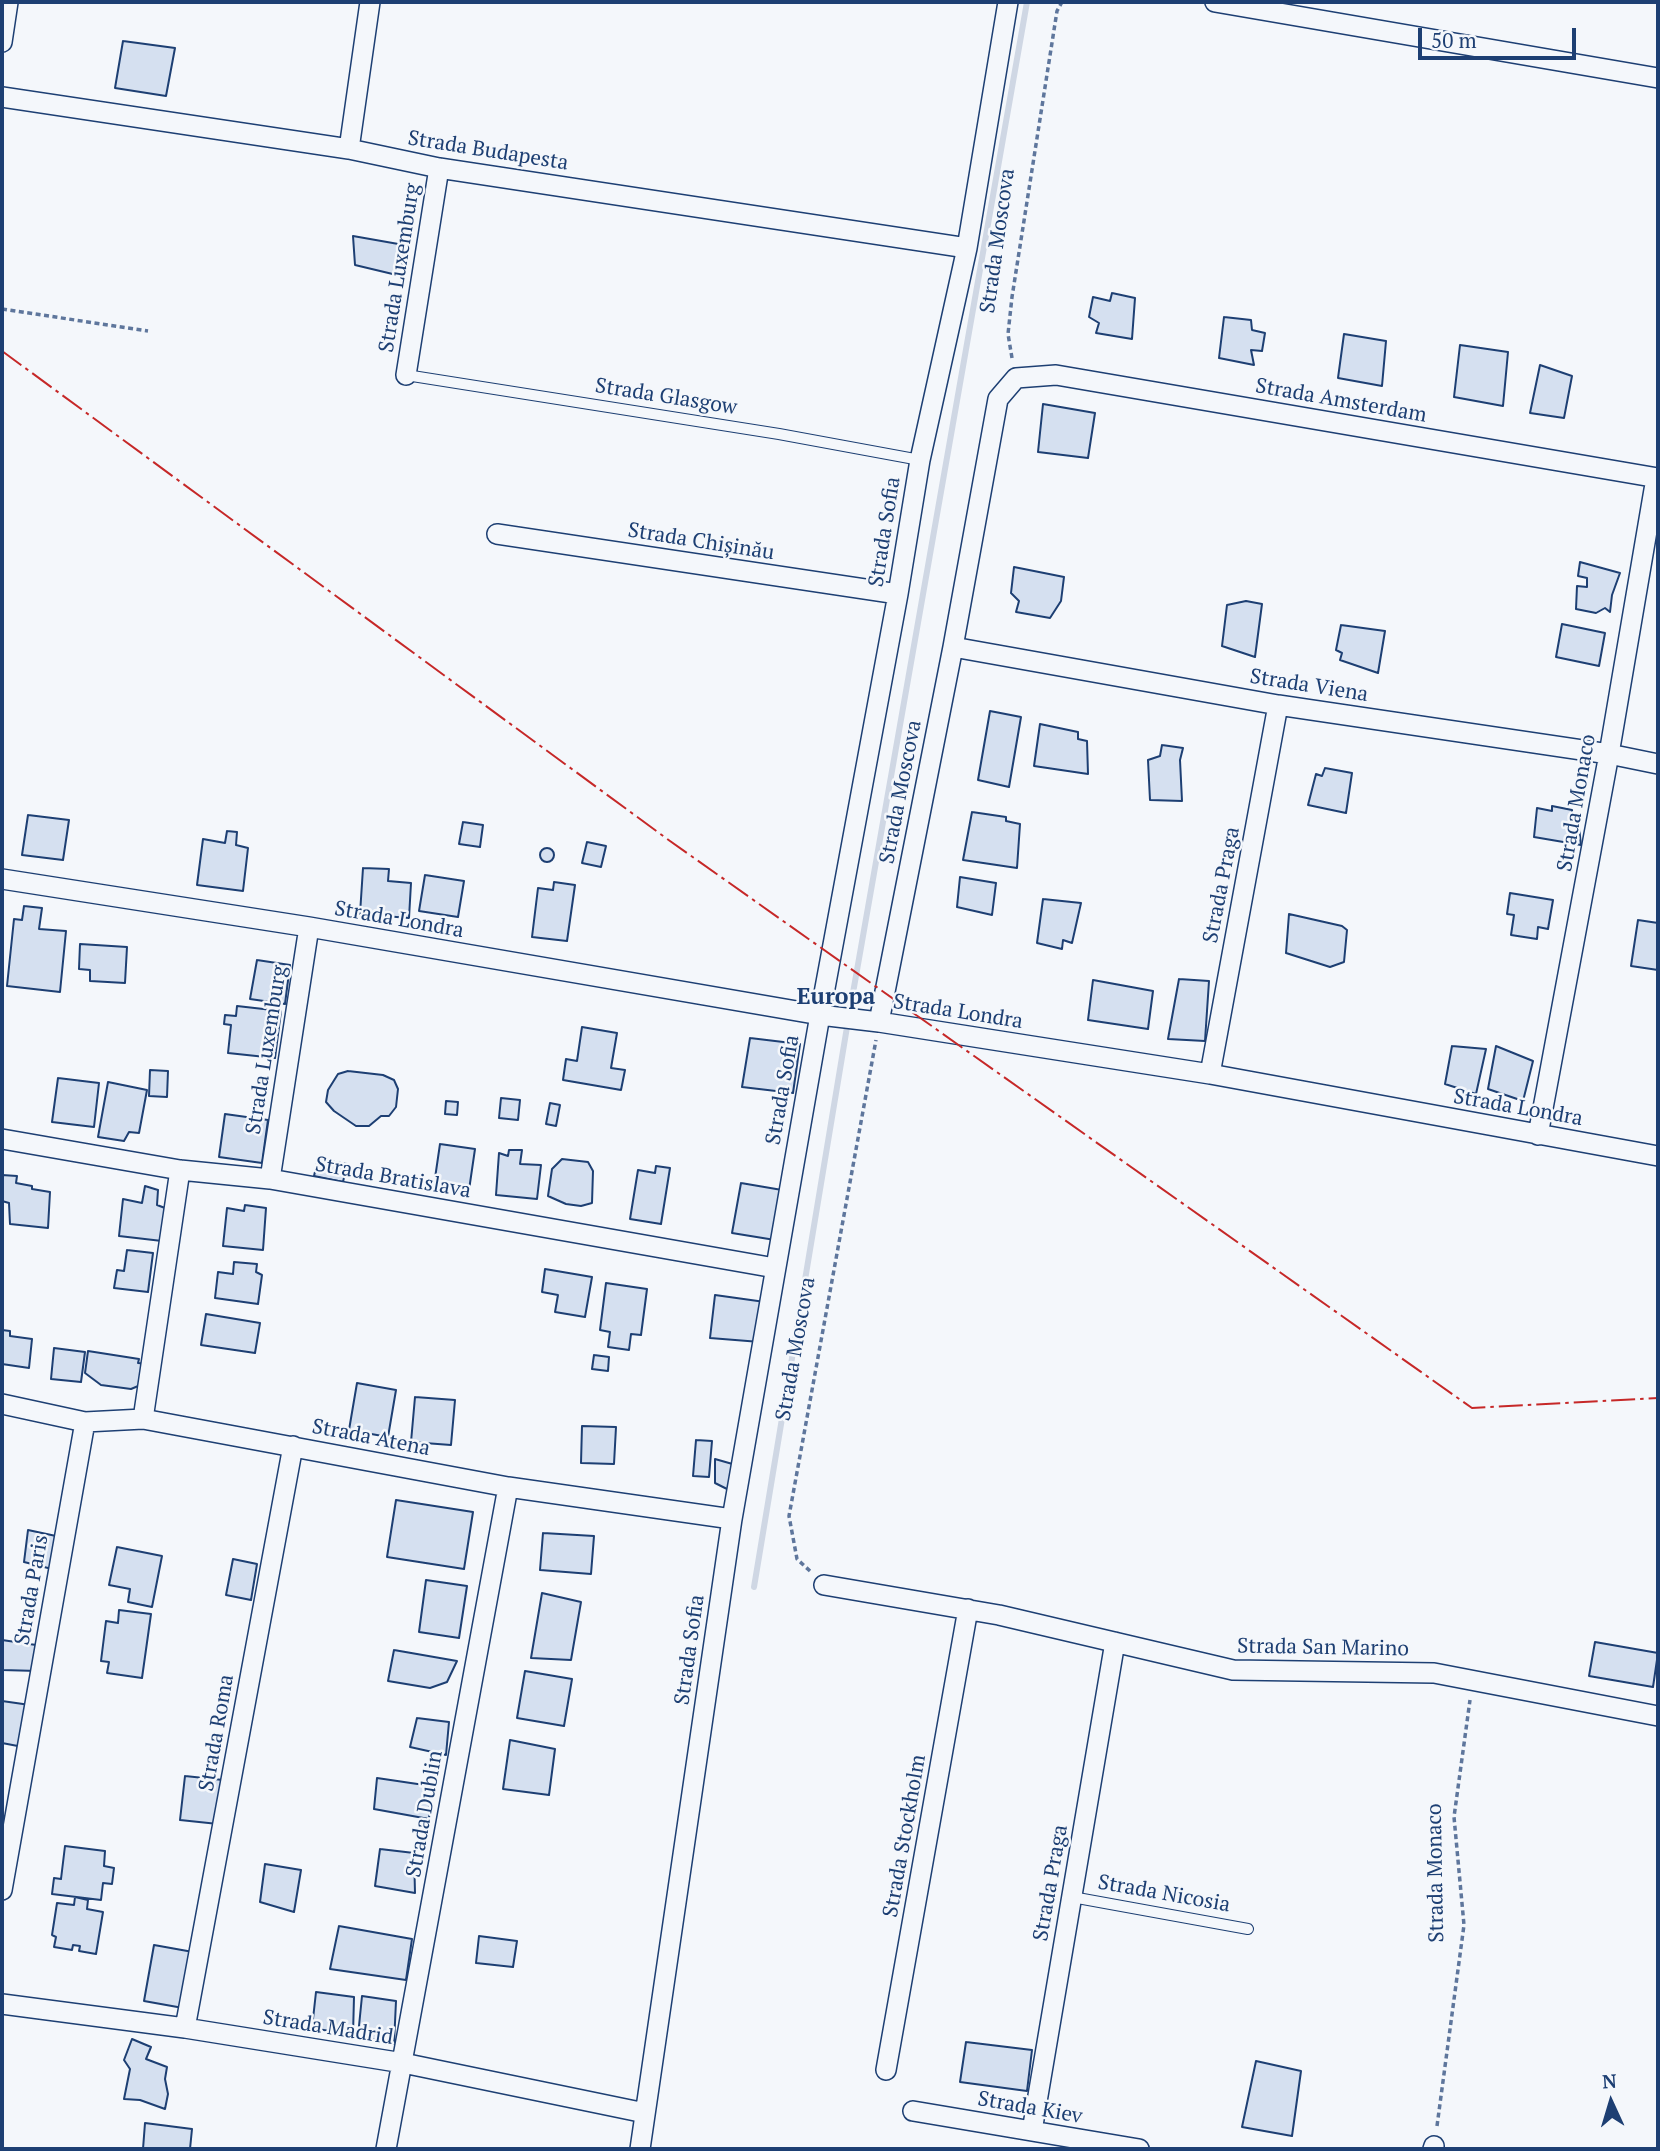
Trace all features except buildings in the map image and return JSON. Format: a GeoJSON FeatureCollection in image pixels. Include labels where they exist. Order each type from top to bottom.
{"type":"FeatureCollection","features":[{"type":"Feature","properties":{"kind":"street"},"geometry":{"type":"LineString","coordinates":[[2,42],[8,2]]}},
{"type":"Feature","properties":{"kind":"street"},"geometry":{"type":"LineString","coordinates":[[349,149],[370,2]]}},
{"type":"Feature","properties":{"kind":"street","name":"Strada Sofia"},"geometry":{"type":"LineString","coordinates":[[640,2149],[732,1519],[775,1268],[827,1016],[920,460],[967,248],[1008,2]]}},
{"type":"Feature","properties":{"kind":"street"},"geometry":{"type":"LineString","coordinates":[[1214,2],[1658,78]]}},
{"type":"Feature","properties":{"kind":"street","name":"Strada Budapesta"},"geometry":{"type":"LineString","coordinates":[[2,97],[349,149],[439,168],[967,248]]}},
{"type":"Feature","properties":{"kind":"street","name":"Strada Luxemburg"},"geometry":{"type":"LineString","coordinates":[[407,374],[439,168]]}},
{"type":"Feature","properties":{"kind":"street","name":"Strada Amsterdam"},"geometry":{"type":"LineString","coordinates":[[1016,378],[1056,375],[1657,478]]}},
{"type":"Feature","properties":{"kind":"street","name":"Strada Moscova"},"geometry":{"type":"LineString","coordinates":[[870,1021],[953,647],[998,399],[1016,378]]}},
{"type":"Feature","properties":{"kind":"street","name":"Strada Monaco"},"geometry":{"type":"LineString","coordinates":[[1538,1135],[1657,478]]}},
{"type":"Feature","properties":{"kind":"street","name":"Strada Chișinău"},"geometry":{"type":"LineString","coordinates":[[497,534],[898,594]]}},
{"type":"Feature","properties":{"kind":"street","name":"Strada Viena"},"geometry":{"type":"LineString","coordinates":[[953,647],[1278,705],[1609,754],[1658,765]]}},
{"type":"Feature","properties":{"kind":"street","name":"Strada Praga"},"geometry":{"type":"LineString","coordinates":[[1210,1074],[1278,705]]}},
{"type":"Feature","properties":{"kind":"street","name":"Strada Londra"},"geometry":{"type":"LineString","coordinates":[[2,879],[309,927],[827,1016],[1210,1074],[1658,1156]]}},
{"type":"Feature","properties":{"kind":"street","name":"Strada Luxemburg"},"geometry":{"type":"LineString","coordinates":[[270,1180],[309,927]]}},
{"type":"Feature","properties":{"kind":"street","name":"Strada Bratislava"},"geometry":{"type":"LineString","coordinates":[[2,1139],[180,1170],[270,1180],[775,1268]]}},
{"type":"Feature","properties":{"kind":"street"},"geometry":{"type":"LineString","coordinates":[[144,1419],[180,1170]]}},
{"type":"Feature","properties":{"kind":"street","name":"Strada Atena"},"geometry":{"type":"LineString","coordinates":[[2,1404],[85,1422],[144,1419],[508,1487],[732,1519]]}},
{"type":"Feature","properties":{"kind":"street","name":"Strada Paris"},"geometry":{"type":"LineString","coordinates":[[2,1890],[85,1422]]}},
{"type":"Feature","properties":{"kind":"street","name":"Strada Roma"},"geometry":{"type":"LineString","coordinates":[[185,2028],[293,1446]]}},
{"type":"Feature","properties":{"kind":"street","name":"Strada Dublin"},"geometry":{"type":"LineString","coordinates":[[386,2149],[508,1487]]}},
{"type":"Feature","properties":{"kind":"street","name":"Strada San Marino"},"geometry":{"type":"LineString","coordinates":[[824,1585],[999,1615],[1233,1670],[1434,1672],[1658,1716]]}},
{"type":"Feature","properties":{"kind":"street","name":"Strada Stockholm"},"geometry":{"type":"LineString","coordinates":[[886,2070],[968,1609]]}},
{"type":"Feature","properties":{"kind":"street","name":"Strada Praga"},"geometry":{"type":"LineString","coordinates":[[1032,2131],[1115,1642]]}},
{"type":"Feature","properties":{"kind":"street","name":"Strada Madrid"},"geometry":{"type":"LineString","coordinates":[[2,2004],[185,2028],[403,2063],[645,2113]]}},
{"type":"Feature","properties":{"kind":"street","name":"Strada Kiev"},"geometry":{"type":"LineString","coordinates":[[914,2111],[1139,2149]]}},
{"type":"Feature","properties":{"kind":"lane","name":"Strada Glasgow"},"geometry":{"type":"LineString","coordinates":[[407,374],[779,434],[920,460]]}},
{"type":"Feature","properties":{"kind":"lane","name":"Strada Nicosia"},"geometry":{"type":"LineString","coordinates":[[1072,1897],[1248,1929]]}},
{"type":"Feature","properties":{"kind":"path","name":"Strada Moscova"},"geometry":{"type":"LineString","coordinates":[[1016,378],[1008,334],[1012,297],[1056,11],[1062,2]]}},
{"type":"Feature","properties":{"kind":"path"},"geometry":{"type":"LineString","coordinates":[[2,309],[148,331]]}},
{"type":"Feature","properties":{"kind":"path","name":"Strada Moscova"},"geometry":{"type":"LineString","coordinates":[[824,1585],[797,1559],[789,1516],[870,1021]]}},
{"type":"Feature","properties":{"kind":"path","name":"Strada Monaco"},"geometry":{"type":"LineString","coordinates":[[1434,2147],[1464,1925],[1454,1817],[1472,1680]]}},
{"type":"Feature","properties":{"kind":"waterway"},"geometry":{"type":"LineString","coordinates":[[754,1587],[847,1027],[1027,2]]}},
{"type":"Feature","properties":{"kind":"power"},"geometry":{"type":"LineString","coordinates":[[2,351],[670,841],[1472,1408],[1658,1398]]}},
{"type":"Feature","properties":{"kind":"district","name":"Europa"},"geometry":{"type":"Point","coordinates":[836,997]}}]}
